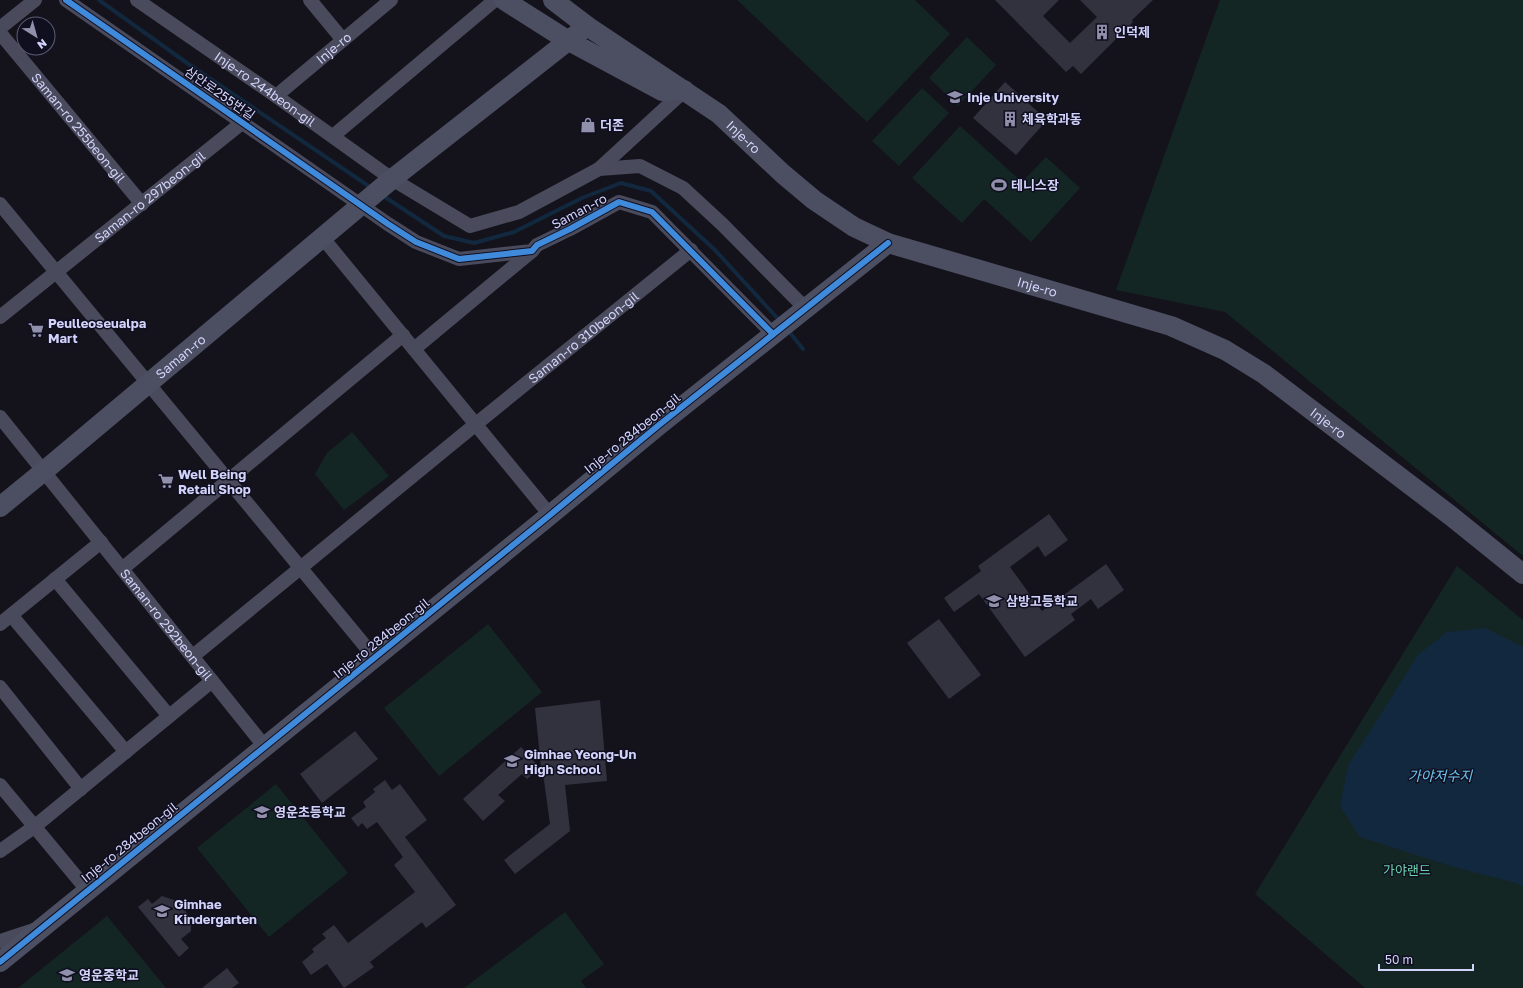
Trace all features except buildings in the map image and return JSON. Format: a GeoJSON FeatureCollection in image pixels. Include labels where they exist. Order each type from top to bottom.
{"type":"FeatureCollection","features":[{"type":"Feature","properties":{"kind":"main road"},"geometry":{"type":"LineString","coordinates":[[504,0],[567,40],[662,91],[685,90]]}},
{"type":"Feature","properties":{"kind":"main road","name":"Inje-ro"},"geometry":{"type":"LineString","coordinates":[[553,0],[587,26],[719,114],[783,174],[814,200],[854,227],[888,243],[1171,326],[1225,350],[1264,374],[1451,516],[1523,574]]}},
{"type":"Feature","properties":{"kind":"main road"},"geometry":{"type":"LineString","coordinates":[[363,203],[567,40],[587,26]]}},
{"type":"Feature","properties":{"kind":"main road","name":"Saman-ro"},"geometry":{"type":"LineString","coordinates":[[0,507],[363,203]]}},
{"type":"Feature","properties":{"kind":"main road"},"geometry":{"type":"LineString","coordinates":[[800,312],[888,243]]}},
{"type":"Feature","properties":{"kind":"main road","name":"Inje-ro 284beon-gil"},"geometry":{"type":"LineString","coordinates":[[0,962],[375,658],[659,425],[800,312]]}},
{"type":"Feature","properties":{"kind":"street"},"geometry":{"type":"LineString","coordinates":[[0,28],[35,0]]}},
{"type":"Feature","properties":{"kind":"street","name":"삼안로255번길"},"geometry":{"type":"LineString","coordinates":[[66,0],[363,203]]}},
{"type":"Feature","properties":{"kind":"street","name":"Inje-ro 244beon-gil"},"geometry":{"type":"LineString","coordinates":[[137,0],[333,136],[390,180]]}},
{"type":"Feature","properties":{"kind":"street"},"geometry":{"type":"LineString","coordinates":[[310,0],[343,40]]}},
{"type":"Feature","properties":{"kind":"street"},"geometry":{"type":"LineString","coordinates":[[333,136],[495,0]]}},
{"type":"Feature","properties":{"kind":"street","name":"Inje-ro"},"geometry":{"type":"LineString","coordinates":[[276,96],[389,1]]}},
{"type":"Feature","properties":{"kind":"street","name":"Saman-ro 255beon-gil"},"geometry":{"type":"LineString","coordinates":[[0,33],[142,204]]}},
{"type":"Feature","properties":{"kind":"street"},"geometry":{"type":"LineString","coordinates":[[599,169],[685,90]]}},
{"type":"Feature","properties":{"kind":"street","name":"Saman-ro 297beon-gil"},"geometry":{"type":"LineString","coordinates":[[0,317],[243,122]]}},
{"type":"Feature","properties":{"kind":"street","name":"Saman-ro"},"geometry":{"type":"LineString","coordinates":[[390,180],[470,226],[519,212],[599,169],[640,166],[683,188],[722,224],[800,312]]}},
{"type":"Feature","properties":{"kind":"street","name":"Saman-ro"},"geometry":{"type":"LineString","coordinates":[[363,203],[416,242],[459,259],[532,251],[537,245],[619,202],[652,212],[774,333]]}},
{"type":"Feature","properties":{"kind":"street"},"geometry":{"type":"LineString","coordinates":[[0,204],[375,658]]}},
{"type":"Feature","properties":{"kind":"street"},"geometry":{"type":"LineString","coordinates":[[322,237],[550,515]]}},
{"type":"Feature","properties":{"kind":"street","name":"Saman-ro 310beon-gil"},"geometry":{"type":"LineString","coordinates":[[193,656],[691,250]]}},
{"type":"Feature","properties":{"kind":"street"},"geometry":{"type":"LineString","coordinates":[[414,349],[532,251]]}},
{"type":"Feature","properties":{"kind":"street"},"geometry":{"type":"LineString","coordinates":[[122,569],[403,335]]}},
{"type":"Feature","properties":{"kind":"street","name":"Saman-ro 292beon-gil"},"geometry":{"type":"LineString","coordinates":[[0,417],[212,681],[34,827],[0,851]]}},
{"type":"Feature","properties":{"kind":"street"},"geometry":{"type":"LineString","coordinates":[[0,624],[100,542]]}},
{"type":"Feature","properties":{"kind":"street"},"geometry":{"type":"LineString","coordinates":[[55,579],[169,716]]}},
{"type":"Feature","properties":{"kind":"street"},"geometry":{"type":"LineString","coordinates":[[11,615],[126,752]]}},
{"type":"Feature","properties":{"kind":"street"},"geometry":{"type":"LineString","coordinates":[[212,681],[265,747]]}},
{"type":"Feature","properties":{"kind":"street"},"geometry":{"type":"LineString","coordinates":[[0,687],[81,789]]}},
{"type":"Feature","properties":{"kind":"street"},"geometry":{"type":"LineString","coordinates":[[0,786],[88,891]]}},
{"type":"Feature","properties":{"kind":"street"},"geometry":{"type":"LineString","coordinates":[[0,941],[44,927]]}},
{"type":"Feature","properties":{"kind":"green space"},"geometry":{"type":"Polygon","coordinates":[[[737,0],[915,0],[950,34],[867,122],[737,0]]]}},
{"type":"Feature","properties":{"kind":"green space"},"geometry":{"type":"Polygon","coordinates":[[[1220,0],[1523,0],[1523,556],[1225,312],[1116,290],[1220,0]]]}},
{"type":"Feature","properties":{"kind":"green space"},"geometry":{"type":"Polygon","coordinates":[[[967,37],[996,65],[958,106],[929,78],[967,37]]]}},
{"type":"Feature","properties":{"kind":"green space"},"geometry":{"type":"Polygon","coordinates":[[[922,88],[949,113],[899,166],[872,141],[922,88]]]}},
{"type":"Feature","properties":{"kind":"green space","name":"테니스장"},"geometry":{"type":"Polygon","coordinates":[[[960,126],[1022,182],[1046,157],[1080,188],[1031,242],[984,199],[962,223],[912,178],[960,126]]]}},
{"type":"Feature","properties":{"kind":"green space"},"geometry":{"type":"Polygon","coordinates":[[[352,432],[389,476],[344,510],[315,474],[327,453],[352,432]]]}},
{"type":"Feature","properties":{"kind":"green space","name":"가야랜드"},"geometry":{"type":"Polygon","coordinates":[[[1457,566],[1523,620],[1523,988],[1365,988],[1255,894],[1457,566]]]}},
{"type":"Feature","properties":{"kind":"green space"},"geometry":{"type":"Polygon","coordinates":[[[488,624],[542,692],[439,776],[384,708],[488,624]]]}},
{"type":"Feature","properties":{"kind":"green space"},"geometry":{"type":"Polygon","coordinates":[[[276,784],[348,873],[269,937],[197,848],[276,784]]]}},
{"type":"Feature","properties":{"kind":"green space"},"geometry":{"type":"Polygon","coordinates":[[[565,912],[604,964],[581,981],[586,988],[464,988],[565,912]]]}},
{"type":"Feature","properties":{"kind":"green space"},"geometry":{"type":"Polygon","coordinates":[[[107,916],[166,988],[18,988],[107,916]]]}},
{"type":"Feature","properties":{"kind":"water","name":"가야저수지"},"geometry":{"type":"Polygon","coordinates":[[[1485,628],[1523,647],[1523,887],[1516,883],[1454,867],[1360,837],[1340,806],[1348,766],[1418,655],[1447,632],[1485,628]]]}},
{"type":"Feature","properties":{"kind":"waterway"},"geometry":{"type":"LineString","coordinates":[[99,0],[187,63],[373,189]]}},
{"type":"Feature","properties":{"kind":"waterway"},"geometry":{"type":"LineString","coordinates":[[382,195],[444,236],[474,243],[514,232],[582,198],[621,183],[651,191],[715,250],[780,321]]}},
{"type":"Feature","properties":{"kind":"waterway"},"geometry":{"type":"LineString","coordinates":[[787,329],[803,349]]}},
{"type":"Feature","properties":{"kind":"cycle path"},"geometry":{"type":"LineString","coordinates":[[66,0],[416,242],[459,259],[532,251],[537,245],[619,202],[652,212],[773,334]]}},
{"type":"Feature","properties":{"kind":"cycle path"},"geometry":{"type":"LineString","coordinates":[[0,962],[659,425],[888,243]]}},
{"type":"Feature","properties":{"kind":"place","name":"인덕제"},"geometry":{"type":"Point","coordinates":[1102,32]}},
{"type":"Feature","properties":{"kind":"place","name":"Inje University"},"geometry":{"type":"Point","coordinates":[955,97]}},
{"type":"Feature","properties":{"kind":"place","name":"체육학과동"},"geometry":{"type":"Point","coordinates":[1010,119]}},
{"type":"Feature","properties":{"kind":"place","name":"더존"},"geometry":{"type":"Point","coordinates":[588,125]}},
{"type":"Feature","properties":{"kind":"place","name":"테니스장"},"geometry":{"type":"Point","coordinates":[999,185]}},
{"type":"Feature","properties":{"kind":"place","name":"Peulleoseualpa Mart"},"geometry":{"type":"Point","coordinates":[36,330]}},
{"type":"Feature","properties":{"kind":"place","name":"Well Being Retail Shop"},"geometry":{"type":"Point","coordinates":[166,481]}},
{"type":"Feature","properties":{"kind":"place","name":"삼방고등학교"},"geometry":{"type":"Point","coordinates":[994,601]}},
{"type":"Feature","properties":{"kind":"place","name":"Gimhae Yeong-Un High School"},"geometry":{"type":"Point","coordinates":[512,761]}},
{"type":"Feature","properties":{"kind":"place","name":"영운초등학교"},"geometry":{"type":"Point","coordinates":[262,812]}},
{"type":"Feature","properties":{"kind":"place","name":"Gimhae Kindergarten"},"geometry":{"type":"Point","coordinates":[162,911]}},
{"type":"Feature","properties":{"kind":"place","name":"영운중학교"},"geometry":{"type":"Point","coordinates":[67,975]}}]}
